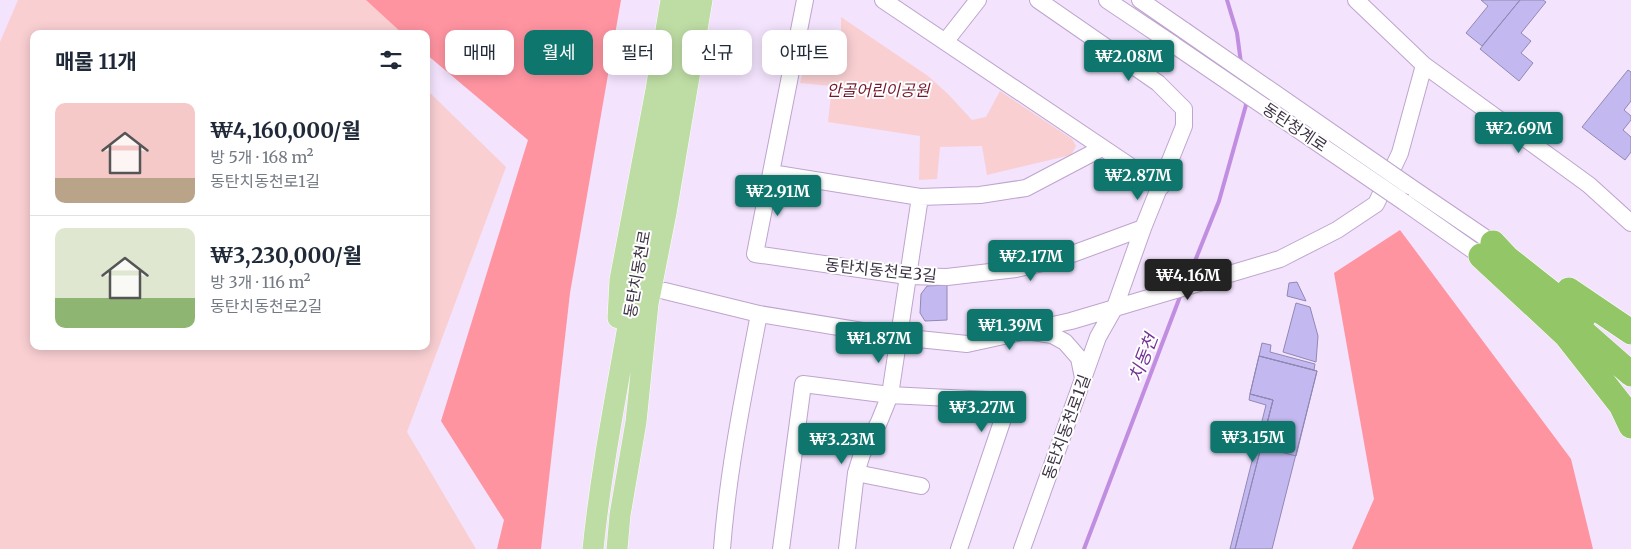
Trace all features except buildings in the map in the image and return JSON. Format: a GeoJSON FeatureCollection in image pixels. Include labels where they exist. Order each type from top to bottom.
{"type":"FeatureCollection","features":[{"type":"Feature","properties":{"kind":"highway"},"geometry":{"type":"LineString","coordinates":[[1487,249],[1512,250],[1631,332]]}},
{"type":"Feature","properties":{"kind":"highway"},"geometry":{"type":"LineString","coordinates":[[1487,249],[1507,258],[1612,342],[1631,362]]}},
{"type":"Feature","properties":{"kind":"highway"},"geometry":{"type":"LineString","coordinates":[[1487,249],[1499,264],[1522,280],[1577,325],[1631,374]]}},
{"type":"Feature","properties":{"kind":"highway"},"geometry":{"type":"LineString","coordinates":[[1487,249],[1566,335],[1621,405],[1631,426]]}},
{"type":"Feature","properties":{"kind":"main road"},"geometry":{"type":"LineString","coordinates":[[613,411],[620,280],[671,0]]}},
{"type":"Feature","properties":{"kind":"main road","name":"동탄치동천로"},"geometry":{"type":"LineString","coordinates":[[593,549],[613,411],[687,0]]}},
{"type":"Feature","properties":{"kind":"main road","name":"동탄치동천로"},"geometry":{"type":"LineString","coordinates":[[617,549],[620,515],[636,422],[648,304],[666,213],[702,0]]}},
{"type":"Feature","properties":{"kind":"main road"},"geometry":{"type":"LineString","coordinates":[[636,422],[665,291],[717,0]]}},
{"type":"Feature","properties":{"kind":"street","name":"동탄치동천로3길"},"geometry":{"type":"LineString","coordinates":[[805,0],[755,254],[908,276],[947,277],[1016,269],[1056,260],[1143,228]]}},
{"type":"Feature","properties":{"kind":"street"},"geometry":{"type":"LineString","coordinates":[[883,0],[1161,187]]}},
{"type":"Feature","properties":{"kind":"street"},"geometry":{"type":"LineString","coordinates":[[945,42],[978,0]]}},
{"type":"Feature","properties":{"kind":"street"},"geometry":{"type":"LineString","coordinates":[[1038,0],[1158,83],[1184,109],[1184,126],[1114,307]]}},
{"type":"Feature","properties":{"kind":"street","name":"동탄청계로"},"geometry":{"type":"LineString","coordinates":[[1107,0],[1404,202],[1487,249]]}},
{"type":"Feature","properties":{"kind":"street","name":"동탄청계로"},"geometry":{"type":"LineString","coordinates":[[1140,0],[1409,186],[1487,249]]}},
{"type":"Feature","properties":{"kind":"street"},"geometry":{"type":"LineString","coordinates":[[1356,0],[1424,65],[1588,185],[1631,223]]}},
{"type":"Feature","properties":{"kind":"street"},"geometry":{"type":"LineString","coordinates":[[665,291],[759,314],[899,337],[967,344],[1071,321],[1280,258],[1336,230],[1376,204],[1400,153],[1424,65]]}},
{"type":"Feature","properties":{"kind":"street"},"geometry":{"type":"LineString","coordinates":[[771,173],[920,197],[980,194],[1026,188],[1102,148]]}},
{"type":"Feature","properties":{"kind":"street"},"geometry":{"type":"LineString","coordinates":[[846,549],[856,473],[862,454],[879,422],[890,395],[920,197]]}},
{"type":"Feature","properties":{"kind":"street","name":"동탄치동천로1길"},"geometry":{"type":"LineString","coordinates":[[1022,549],[1098,338],[1114,307]]}},
{"type":"Feature","properties":{"kind":"street"},"geometry":{"type":"LineString","coordinates":[[722,549],[724,519],[737,429],[759,314]]}},
{"type":"Feature","properties":{"kind":"street"},"geometry":{"type":"LineString","coordinates":[[1028,331],[1052,335],[1065,342],[1079,358],[1083,379]]}},
{"type":"Feature","properties":{"kind":"street"},"geometry":{"type":"LineString","coordinates":[[780,549],[803,384],[890,395],[1009,401],[959,549]]}},
{"type":"Feature","properties":{"kind":"street"},"geometry":{"type":"LineString","coordinates":[[856,473],[921,486]]}},
{"type":"Feature","properties":{"kind":"green space"},"geometry":{"type":"Polygon","coordinates":[[[18,0],[417,0],[408,30],[30,30],[30,350],[430,350],[430,93],[506,167],[407,432],[476,549],[0,549],[0,42],[18,0]]]}},
{"type":"Feature","properties":{"kind":"green space","name":"안골어린이공원"},"geometry":{"type":"Polygon","coordinates":[[[841,17],[928,76],[972,120],[986,117],[1000,91],[1072,139],[1076,146],[1071,155],[987,175],[982,146],[940,147],[937,179],[919,180],[920,136],[828,122],[832,86],[800,83],[802,75],[847,75],[847,30],[841,30],[841,17]]]}},
{"type":"Feature","properties":{"kind":"shaded area"},"geometry":{"type":"Polygon","coordinates":[[[366,0],[621,0],[616,30],[603,30],[603,75],[608,75],[570,293],[541,549],[497,549],[504,520],[441,421],[528,140],[451,75],[514,75],[514,30],[445,30],[445,70],[430,57],[430,30],[399,30],[366,0]]]}},
{"type":"Feature","properties":{"kind":"shaded area"},"geometry":{"type":"Polygon","coordinates":[[[1400,230],[1571,459],[1593,549],[1352,549],[1374,499],[1334,273],[1400,230]]]}},
{"type":"Feature","properties":{"kind":"waterway","name":"치동천"},"geometry":{"type":"LineString","coordinates":[[1227,0],[1237,33],[1241,63]]}},
{"type":"Feature","properties":{"kind":"waterway","name":"치동천"},"geometry":{"type":"LineString","coordinates":[[1187,281],[1219,201],[1246,105],[1245,100]]}},
{"type":"Feature","properties":{"kind":"waterway","name":"치동천"},"geometry":{"type":"LineString","coordinates":[[1084,549],[1181,294]]}}]}
